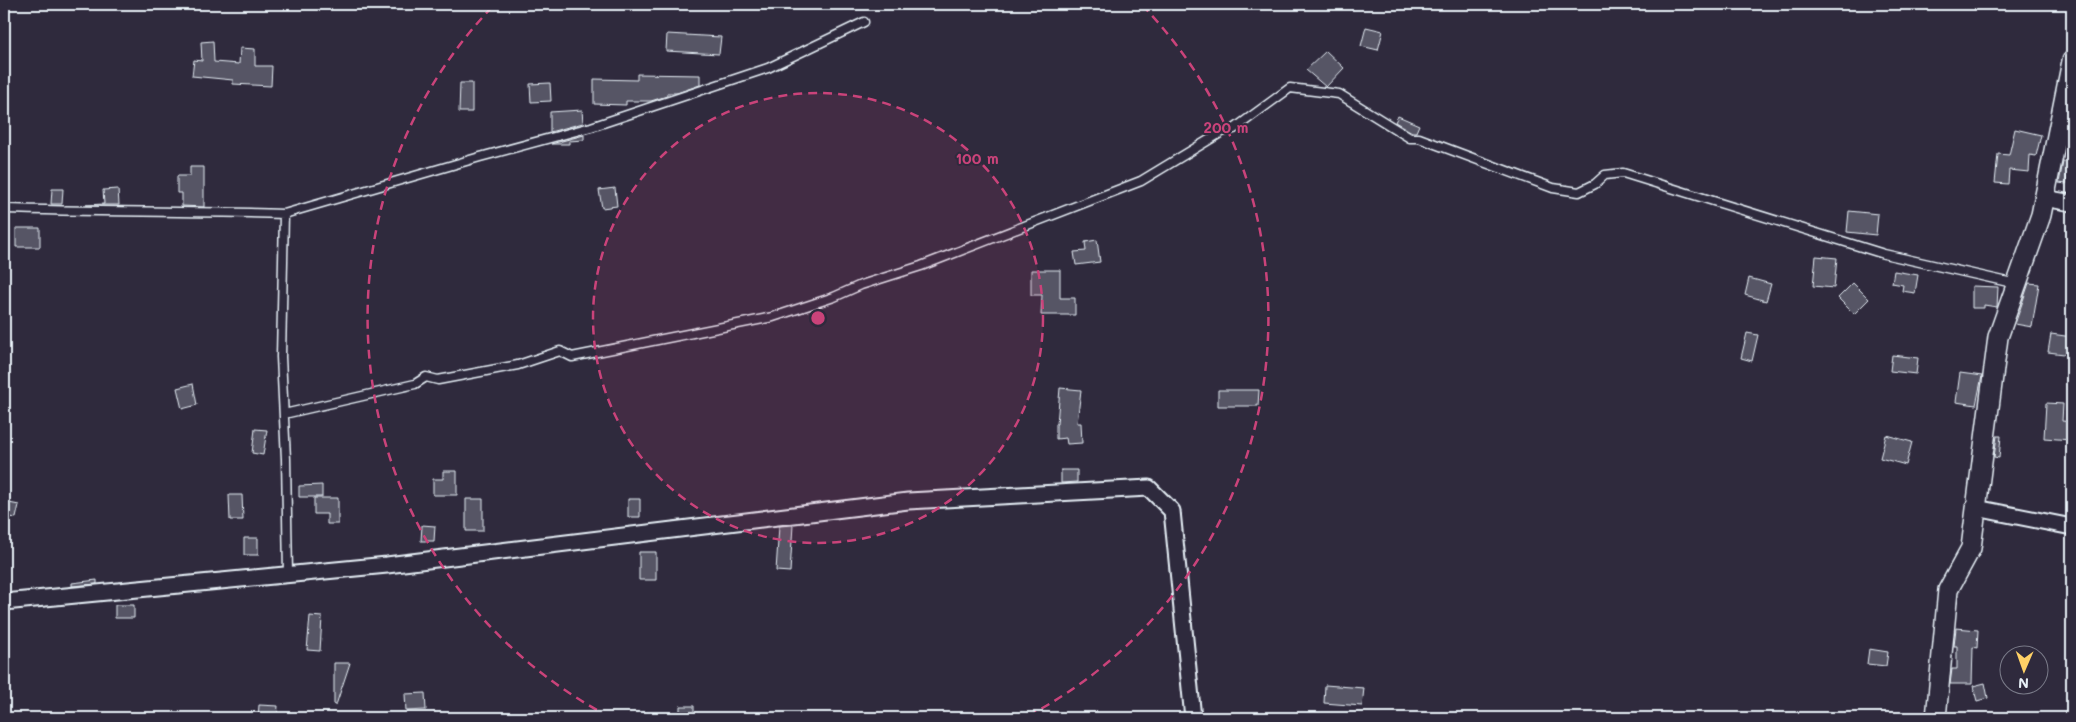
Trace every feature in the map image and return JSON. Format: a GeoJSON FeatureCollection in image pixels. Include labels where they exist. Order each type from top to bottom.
{"type":"FeatureCollection","features":[{"type":"Feature","properties":{"kind":"street"},"geometry":{"type":"LineString","coordinates":[[1936,718],[1948,590],[1971,548],[1998,337],[2041,216],[2072,61]]}},
{"type":"Feature","properties":{"kind":"street"},"geometry":{"type":"LineString","coordinates":[[2044,198],[2072,203]]}},
{"type":"Feature","properties":{"kind":"street"},"geometry":{"type":"LineString","coordinates":[[4,602],[387,565],[908,501],[1149,488],[1172,511],[1193,718]]}},
{"type":"Feature","properties":{"kind":"street"},"geometry":{"type":"LineString","coordinates":[[1976,508],[2072,527]]}},
{"type":"Feature","properties":{"kind":"lane"},"geometry":{"type":"LineString","coordinates":[[4,209],[98,212],[208,211],[284,214],[591,127],[768,68],[864,22]]}},
{"type":"Feature","properties":{"kind":"lane"},"geometry":{"type":"LineString","coordinates":[[284,414],[415,384],[426,377],[438,380],[518,365],[560,351],[572,357],[791,311],[834,297],[860,285],[920,266],[1141,181],[1222,132],[1234,129],[1290,88],[1339,94],[1410,138],[1419,138],[1553,188],[1579,192],[1595,184],[1605,175],[1623,173],[1884,254],[2017,284]]}},
{"type":"Feature","properties":{"kind":"lane"},"geometry":{"type":"LineString","coordinates":[[284,214],[281,357],[288,574]]}},
{"type":"Feature","properties":{"kind":"building"},"geometry":{"type":"Polygon","coordinates":[[[1366,27],[1383,31],[1378,50],[1361,46],[1366,27]]]}},
{"type":"Feature","properties":{"kind":"building"},"geometry":{"type":"Polygon","coordinates":[[[667,34],[721,37],[719,54],[666,51],[667,34]]]}},
{"type":"Feature","properties":{"kind":"building"},"geometry":{"type":"Polygon","coordinates":[[[213,41],[214,62],[239,64],[240,48],[255,49],[255,66],[272,66],[271,86],[233,84],[233,80],[192,76],[194,60],[202,61],[201,42],[213,41]]]}},
{"type":"Feature","properties":{"kind":"building"},"geometry":{"type":"Polygon","coordinates":[[[1326,51],[1344,68],[1326,87],[1306,70],[1326,51]]]}},
{"type":"Feature","properties":{"kind":"building"},"geometry":{"type":"Polygon","coordinates":[[[637,74],[700,75],[700,85],[677,93],[667,93],[667,96],[651,101],[626,101],[626,105],[594,104],[594,79],[637,80],[637,74]]]}},
{"type":"Feature","properties":{"kind":"building"},"geometry":{"type":"Polygon","coordinates":[[[460,83],[472,83],[472,112],[459,112],[460,83]]]}},
{"type":"Feature","properties":{"kind":"building"},"geometry":{"type":"Polygon","coordinates":[[[550,83],[551,101],[531,102],[530,84],[550,83]]]}},
{"type":"Feature","properties":{"kind":"building"},"geometry":{"type":"Polygon","coordinates":[[[582,110],[583,123],[550,132],[550,112],[582,110]]]}},
{"type":"Feature","properties":{"kind":"building"},"geometry":{"type":"Polygon","coordinates":[[[1398,116],[1419,125],[1416,132],[1412,132],[1395,122],[1398,116]]]}},
{"type":"Feature","properties":{"kind":"building"},"geometry":{"type":"Polygon","coordinates":[[[2015,129],[2041,135],[2036,156],[2030,155],[2029,172],[2009,170],[2008,184],[1995,183],[1998,154],[2009,155],[2015,129]]]}},
{"type":"Feature","properties":{"kind":"building"},"geometry":{"type":"Polygon","coordinates":[[[584,135],[584,140],[569,141],[569,144],[551,144],[584,135]]]}},
{"type":"Feature","properties":{"kind":"building"},"geometry":{"type":"Polygon","coordinates":[[[2063,162],[2069,162],[2066,184],[2059,183],[2063,162]]]}},
{"type":"Feature","properties":{"kind":"building"},"geometry":{"type":"Polygon","coordinates":[[[190,167],[204,167],[204,207],[182,206],[182,193],[177,193],[177,176],[190,176],[190,167]]]}},
{"type":"Feature","properties":{"kind":"building"},"geometry":{"type":"Polygon","coordinates":[[[615,188],[617,206],[602,208],[599,190],[615,188]]]}},
{"type":"Feature","properties":{"kind":"building"},"geometry":{"type":"Polygon","coordinates":[[[52,189],[63,189],[62,204],[51,204],[52,189]]]}},
{"type":"Feature","properties":{"kind":"building"},"geometry":{"type":"Polygon","coordinates":[[[118,189],[119,205],[86,205],[104,204],[103,190],[118,189]]]}},
{"type":"Feature","properties":{"kind":"building"},"geometry":{"type":"Polygon","coordinates":[[[1849,211],[1878,214],[1876,235],[1847,232],[1849,211]]]}},
{"type":"Feature","properties":{"kind":"building"},"geometry":{"type":"Polygon","coordinates":[[[16,228],[40,228],[40,247],[16,247],[16,228]]]}},
{"type":"Feature","properties":{"kind":"building"},"geometry":{"type":"Polygon","coordinates":[[[1097,240],[1100,262],[1076,265],[1074,252],[1086,251],[1085,242],[1097,240]]]}},
{"type":"Feature","properties":{"kind":"building"},"geometry":{"type":"Polygon","coordinates":[[[1816,256],[1837,258],[1834,288],[1813,286],[1816,256]]]}},
{"type":"Feature","properties":{"kind":"building"},"geometry":{"type":"Polygon","coordinates":[[[1031,270],[1060,270],[1060,298],[1075,298],[1075,315],[1041,315],[1042,295],[1031,295],[1031,270]]]}},
{"type":"Feature","properties":{"kind":"building"},"geometry":{"type":"Polygon","coordinates":[[[1894,271],[1918,275],[1915,293],[1902,291],[1903,285],[1892,283],[1894,271]]]}},
{"type":"Feature","properties":{"kind":"building"},"geometry":{"type":"Polygon","coordinates":[[[1749,278],[1771,284],[1766,301],[1745,295],[1749,278]]]}},
{"type":"Feature","properties":{"kind":"building"},"geometry":{"type":"Polygon","coordinates":[[[1853,283],[1869,299],[1854,314],[1838,298],[1853,283]]]}},
{"type":"Feature","properties":{"kind":"building"},"geometry":{"type":"Polygon","coordinates":[[[2029,283],[2039,284],[2032,327],[2015,324],[2029,283]]]}},
{"type":"Feature","properties":{"kind":"building"},"geometry":{"type":"Polygon","coordinates":[[[1972,286],[1998,287],[1997,307],[1984,305],[1984,308],[1972,308],[1972,286]]]}},
{"type":"Feature","properties":{"kind":"building"},"geometry":{"type":"Polygon","coordinates":[[[1747,333],[1758,335],[1752,361],[1741,358],[1747,333]]]}},
{"type":"Feature","properties":{"kind":"building"},"geometry":{"type":"Polygon","coordinates":[[[2051,334],[2072,337],[2072,355],[2048,352],[2051,334]]]}},
{"type":"Feature","properties":{"kind":"building"},"geometry":{"type":"Polygon","coordinates":[[[1892,355],[1918,358],[1916,374],[1890,371],[1892,355]]]}},
{"type":"Feature","properties":{"kind":"building"},"geometry":{"type":"Polygon","coordinates":[[[1960,373],[1982,376],[1976,405],[1956,402],[1960,373]]]}},
{"type":"Feature","properties":{"kind":"building"},"geometry":{"type":"Polygon","coordinates":[[[193,384],[197,405],[182,409],[177,388],[193,384]]]}},
{"type":"Feature","properties":{"kind":"building"},"geometry":{"type":"Polygon","coordinates":[[[1060,388],[1081,390],[1077,423],[1081,423],[1082,443],[1067,444],[1066,438],[1056,439],[1060,388]]]}},
{"type":"Feature","properties":{"kind":"building"},"geometry":{"type":"Polygon","coordinates":[[[1218,390],[1259,390],[1258,406],[1218,406],[1218,390]]]}},
{"type":"Feature","properties":{"kind":"building"},"geometry":{"type":"Polygon","coordinates":[[[2046,403],[2063,404],[2062,421],[2072,422],[2071,440],[2044,438],[2046,403]]]}},
{"type":"Feature","properties":{"kind":"building"},"geometry":{"type":"Polygon","coordinates":[[[255,429],[267,430],[263,455],[252,453],[255,429]]]}},
{"type":"Feature","properties":{"kind":"building"},"geometry":{"type":"Polygon","coordinates":[[[1886,435],[1912,442],[1906,465],[1880,458],[1886,435]]]}},
{"type":"Feature","properties":{"kind":"building"},"geometry":{"type":"Polygon","coordinates":[[[1997,436],[2001,436],[1999,458],[1994,457],[1997,436]]]}},
{"type":"Feature","properties":{"kind":"building"},"geometry":{"type":"Polygon","coordinates":[[[1061,470],[1077,470],[1077,482],[1061,483],[1061,470]]]}},
{"type":"Feature","properties":{"kind":"building"},"geometry":{"type":"Polygon","coordinates":[[[443,471],[457,471],[457,495],[433,495],[433,479],[443,479],[443,471]]]}},
{"type":"Feature","properties":{"kind":"building"},"geometry":{"type":"Polygon","coordinates":[[[322,485],[322,497],[299,497],[299,486],[322,485]]]}},
{"type":"Feature","properties":{"kind":"building"},"geometry":{"type":"Polygon","coordinates":[[[229,495],[242,495],[243,520],[230,520],[229,495]]]}},
{"type":"Feature","properties":{"kind":"building"},"geometry":{"type":"Polygon","coordinates":[[[314,498],[338,498],[338,524],[327,524],[327,514],[314,514],[314,498]]]}},
{"type":"Feature","properties":{"kind":"building"},"geometry":{"type":"Polygon","coordinates":[[[466,499],[483,499],[483,531],[466,531],[466,499]]]}},
{"type":"Feature","properties":{"kind":"building"},"geometry":{"type":"Polygon","coordinates":[[[628,499],[640,499],[640,517],[628,517],[628,499]]]}},
{"type":"Feature","properties":{"kind":"building"},"geometry":{"type":"Polygon","coordinates":[[[4,502],[19,505],[16,518],[4,516],[4,502]]]}},
{"type":"Feature","properties":{"kind":"building"},"geometry":{"type":"Polygon","coordinates":[[[422,525],[435,526],[434,541],[421,541],[422,525]]]}},
{"type":"Feature","properties":{"kind":"building"},"geometry":{"type":"Polygon","coordinates":[[[793,525],[790,572],[776,571],[779,526],[793,525]]]}},
{"type":"Feature","properties":{"kind":"building"},"geometry":{"type":"Polygon","coordinates":[[[244,538],[258,538],[258,555],[244,555],[244,538]]]}},
{"type":"Feature","properties":{"kind":"building"},"geometry":{"type":"Polygon","coordinates":[[[639,552],[656,552],[656,580],[639,580],[639,552]]]}},
{"type":"Feature","properties":{"kind":"building"},"geometry":{"type":"Polygon","coordinates":[[[97,580],[97,584],[72,586],[72,583],[97,580]]]}},
{"type":"Feature","properties":{"kind":"building"},"geometry":{"type":"Polygon","coordinates":[[[115,605],[134,605],[134,618],[115,618],[115,605]]]}},
{"type":"Feature","properties":{"kind":"building"},"geometry":{"type":"Polygon","coordinates":[[[310,616],[322,617],[320,651],[307,650],[310,616]]]}},
{"type":"Feature","properties":{"kind":"building"},"geometry":{"type":"Polygon","coordinates":[[[1956,628],[1978,630],[1977,648],[1973,647],[1972,684],[1950,684],[1952,669],[1957,669],[1957,646],[1954,646],[1956,628]]]}},
{"type":"Feature","properties":{"kind":"building"},"geometry":{"type":"Polygon","coordinates":[[[1869,649],[1888,652],[1886,666],[1867,664],[1869,649]]]}},
{"type":"Feature","properties":{"kind":"building"},"geometry":{"type":"Polygon","coordinates":[[[334,663],[350,663],[336,705],[334,705],[334,663]]]}},
{"type":"Feature","properties":{"kind":"building"},"geometry":{"type":"Polygon","coordinates":[[[1985,683],[1988,698],[1977,701],[1973,686],[1985,683]]]}},
{"type":"Feature","properties":{"kind":"building"},"geometry":{"type":"Polygon","coordinates":[[[1325,685],[1364,688],[1362,706],[1324,703],[1325,685]]]}},
{"type":"Feature","properties":{"kind":"building"},"geometry":{"type":"Polygon","coordinates":[[[425,693],[426,710],[406,711],[405,694],[425,693]]]}},
{"type":"Feature","properties":{"kind":"building"},"geometry":{"type":"Polygon","coordinates":[[[259,705],[278,706],[277,718],[258,718],[259,705]]]}},
{"type":"Feature","properties":{"kind":"building"},"geometry":{"type":"Polygon","coordinates":[[[680,706],[694,706],[694,718],[680,718],[680,706]]]}}]}
